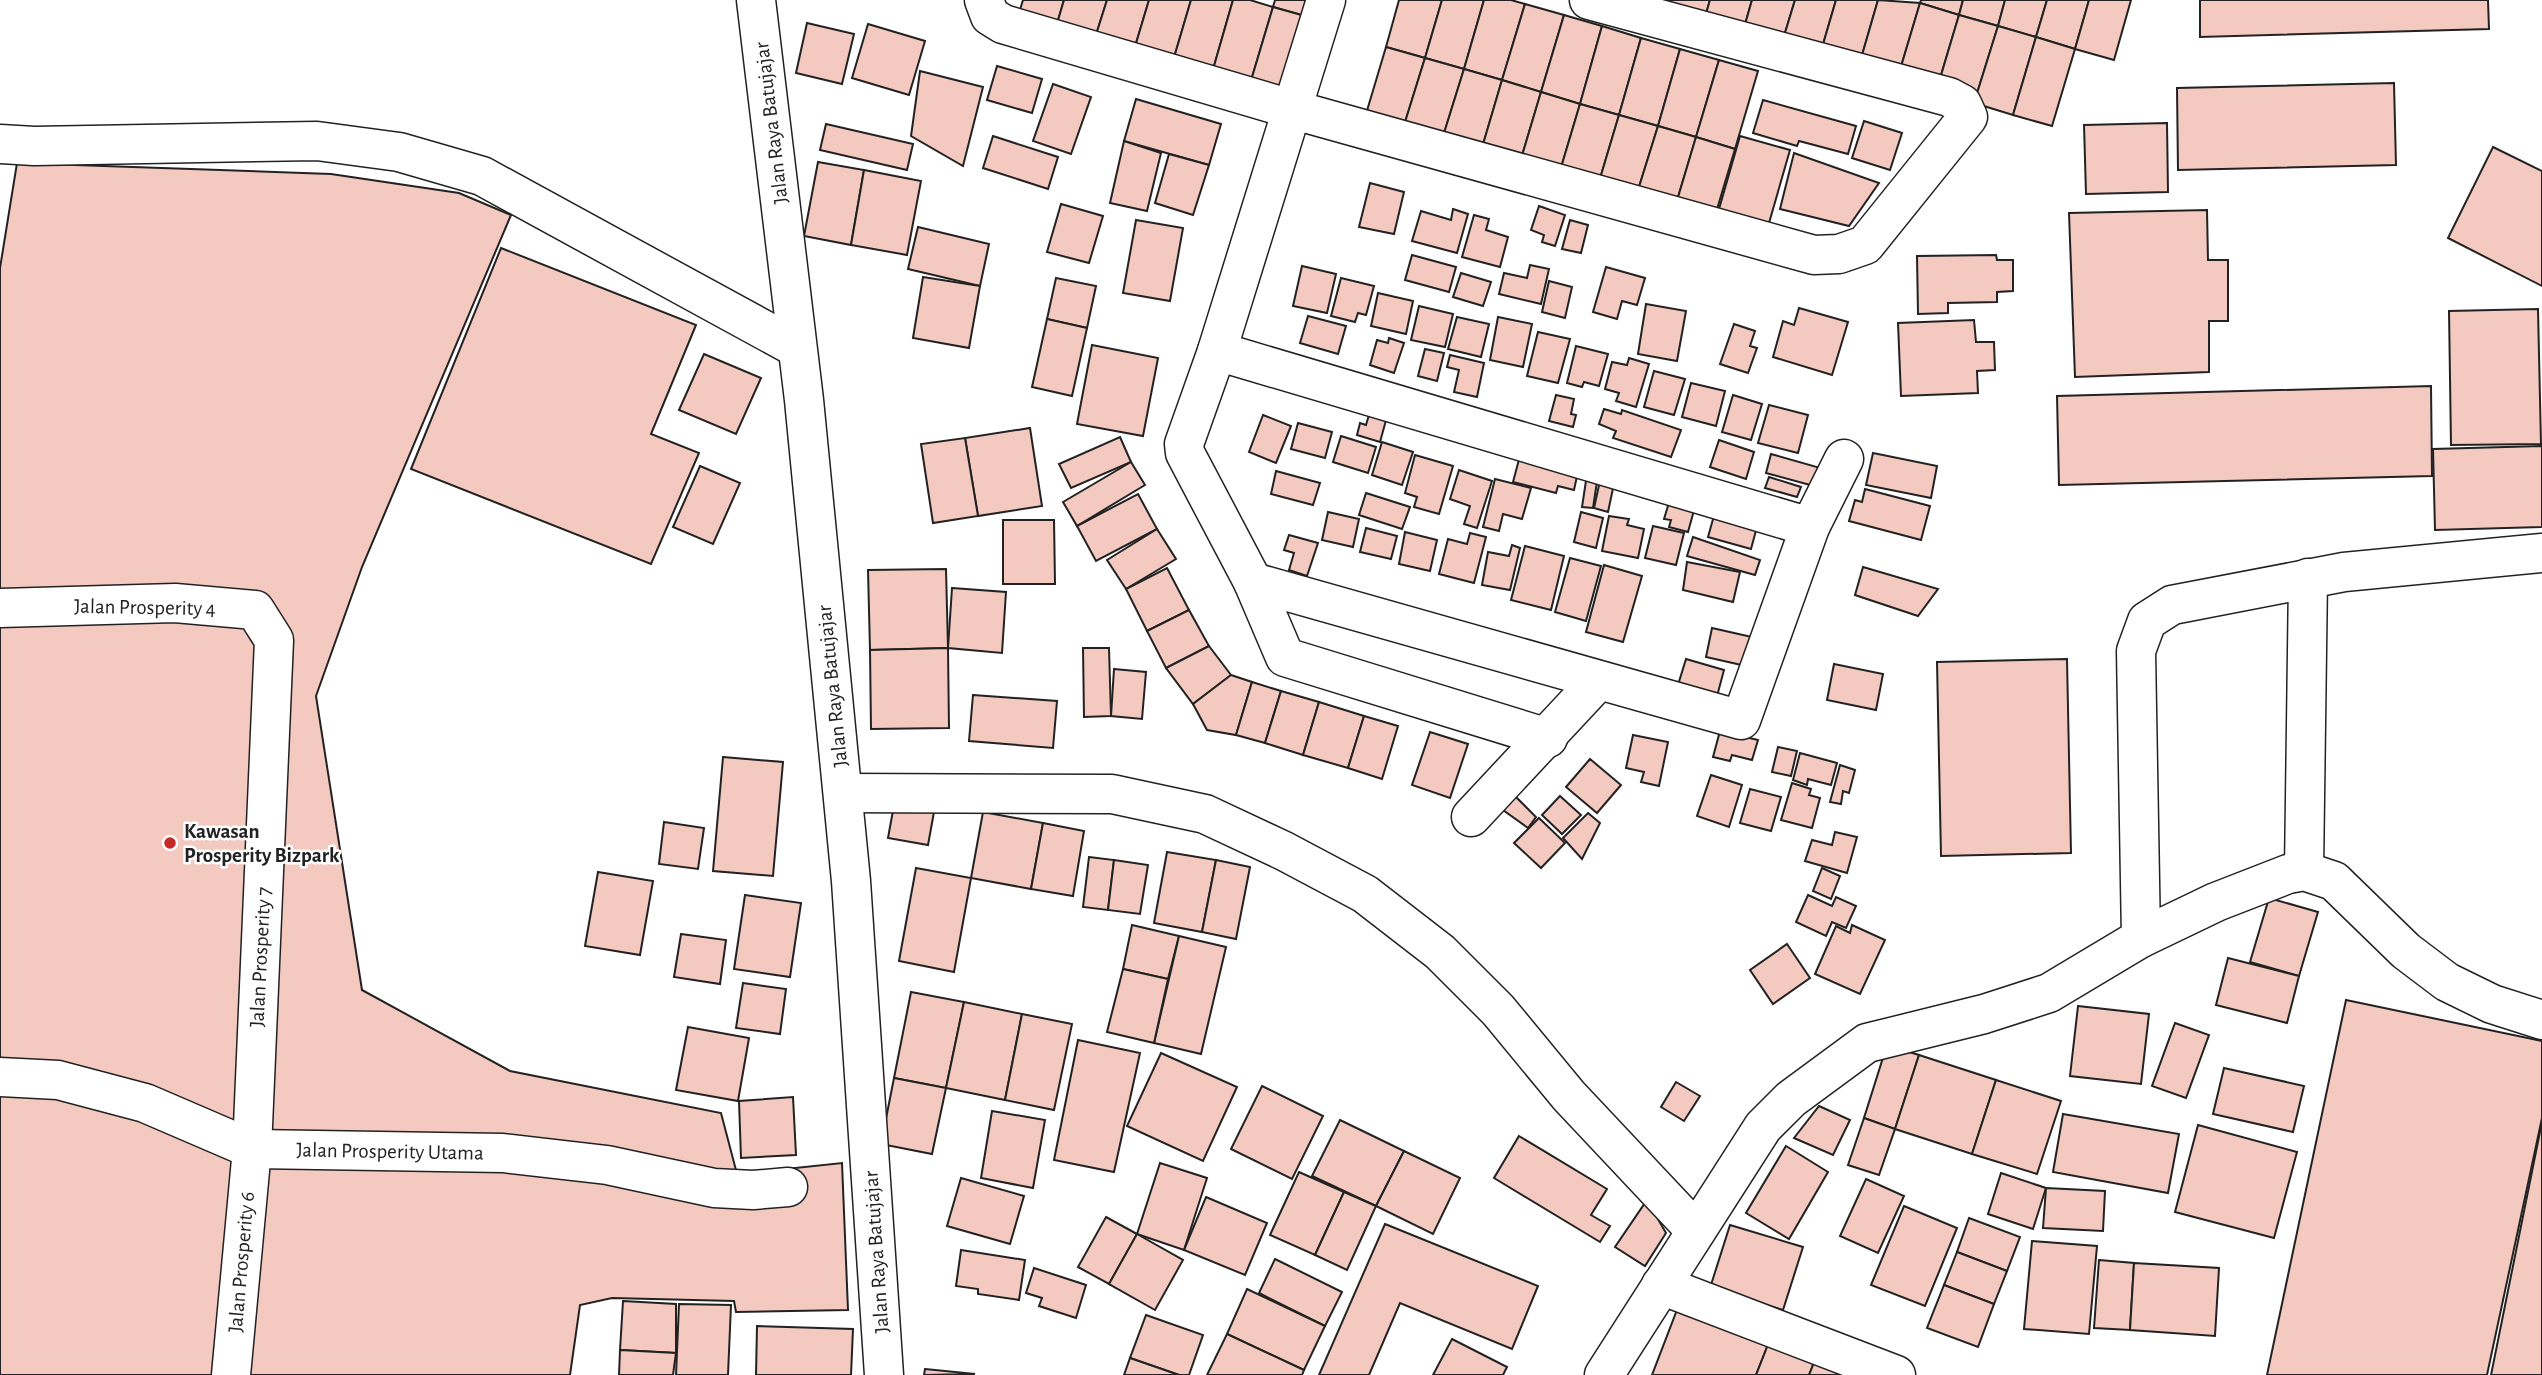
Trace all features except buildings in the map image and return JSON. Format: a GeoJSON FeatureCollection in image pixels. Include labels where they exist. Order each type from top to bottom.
{"type":"FeatureCollection","features":[{"type":"Feature","properties":{"kind":"main road","name":"Jalan Raya Batujajar"},"geometry":{"type":"LineString","coordinates":[[756,0],[797,348],[843,793],[884,1375]]}},
{"type":"Feature","properties":{"kind":"main road"},"geometry":{"type":"LineString","coordinates":[[984,0],[990,16],[1003,24],[1291,109],[1814,255],[1839,254],[1865,245],[1968,117],[1962,104],[1949,97],[1589,0]]}},
{"type":"Feature","properties":{"kind":"main road"},"geometry":{"type":"LineString","coordinates":[[1326,0],[1217,351],[1184,447],[1253,582],[1283,654],[1290,661],[1548,738]]}},
{"type":"Feature","properties":{"kind":"main road"},"geometry":{"type":"LineString","coordinates":[[0,144],[34,146],[317,141],[399,152],[482,176],[797,348]]}},
{"type":"Feature","properties":{"kind":"main road"},"geometry":{"type":"LineString","coordinates":[[1217,351],[1810,527]]}},
{"type":"Feature","properties":{"kind":"main road"},"geometry":{"type":"LineString","coordinates":[[1253,582],[1597,682],[1743,719],[1810,527],[1844,459]]}},
{"type":"Feature","properties":{"kind":"main road"},"geometry":{"type":"LineString","coordinates":[[2141,938],[2136,651],[2147,621],[2172,604],[2308,578],[2542,553]]}},
{"type":"Feature","properties":{"kind":"main road"},"geometry":{"type":"LineString","coordinates":[[2304,871],[2308,578]]}},
{"type":"Feature","properties":{"kind":"main road","name":"Jalan Prosperity 4"},"geometry":{"type":"LineString","coordinates":[[0,608],[175,603],[254,610],[274,640]]}},
{"type":"Feature","properties":{"kind":"main road","name":"Jalan Prosperity 7"},"geometry":{"type":"LineString","coordinates":[[252,1149],[274,640]]}},
{"type":"Feature","properties":{"kind":"main road"},"geometry":{"type":"LineString","coordinates":[[1471,817],[1548,738],[1597,682]]}},
{"type":"Feature","properties":{"kind":"main road"},"geometry":{"type":"LineString","coordinates":[[843,793],[1112,794],[1206,814],[1284,851],[1365,894],[1440,952],[1498,1010],[1569,1096],[1696,1231]]}},
{"type":"Feature","properties":{"kind":"main road"},"geometry":{"type":"LineString","coordinates":[[1604,1375],[1763,1127],[1791,1099],[1867,1043],[1984,1014],[2049,993],[2141,938],[2216,902],[2288,874],[2304,871],[2334,881],[2406,951],[2447,982],[2492,1004],[2542,1020]]}},
{"type":"Feature","properties":{"kind":"main road","name":"Jalan Prosperity Utama"},"geometry":{"type":"LineString","coordinates":[[0,1077],[58,1080],[145,1103],[252,1149],[503,1153],[607,1166],[715,1188],[753,1191],[788,1187]]}},
{"type":"Feature","properties":{"kind":"main road","name":"Jalan Prosperity 6"},"geometry":{"type":"LineString","coordinates":[[231,1375],[252,1149]]}},
{"type":"Feature","properties":{"kind":"main road"},"geometry":{"type":"LineString","coordinates":[[1661,1285],[1896,1375]]}},
{"type":"Feature","properties":{"kind":"place","name":"Kawasan Prosperity Bizpark"},"geometry":{"type":"Point","coordinates":[170,843]}}]}
